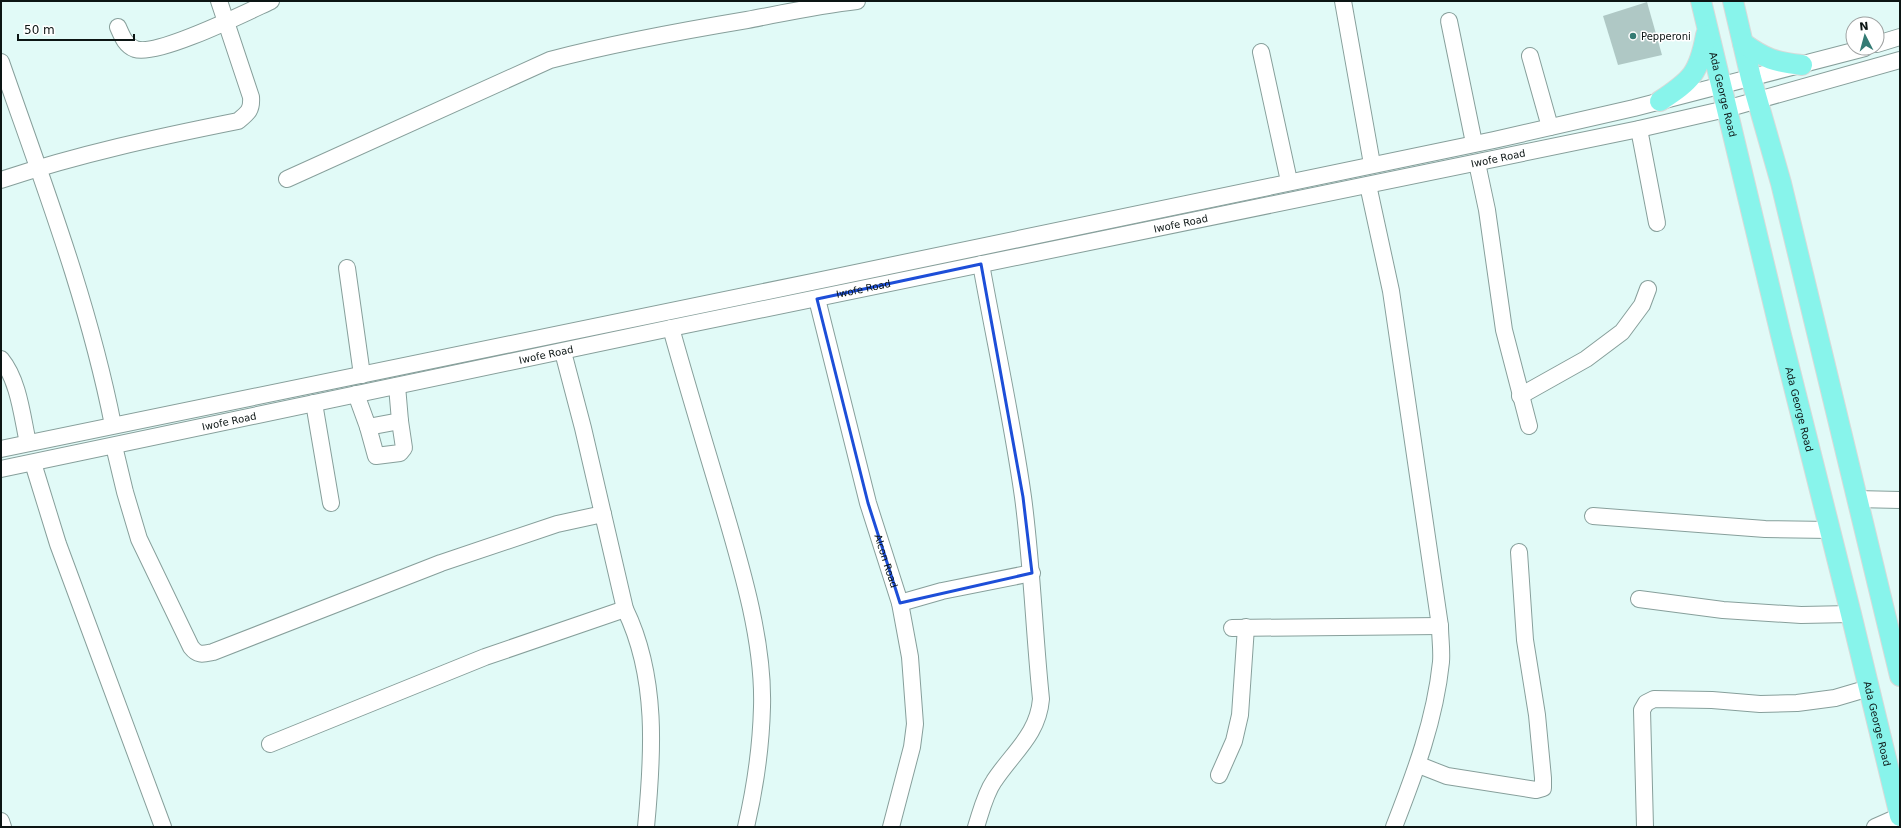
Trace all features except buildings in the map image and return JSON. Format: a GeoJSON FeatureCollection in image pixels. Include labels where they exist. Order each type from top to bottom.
{"type":"FeatureCollection","features":[{"type":"Feature","properties":{"kind":"main road","name":"Ada George Road"},"geometry":{"type":"LineString","coordinates":[[1701,1],[1720,85],[1743,171],[1781,335],[1900,816]]}},
{"type":"Feature","properties":{"kind":"main road"},"geometry":{"type":"LineString","coordinates":[[1733,1],[1751,78],[1781,183],[1856,499],[1894,632],[1900,676]]}},
{"type":"Feature","properties":{"kind":"main road"},"geometry":{"type":"LineString","coordinates":[[1660,101],[1681,88],[1693,76],[1702,58],[1707,29]]}},
{"type":"Feature","properties":{"kind":"main road"},"geometry":{"type":"LineString","coordinates":[[1743,43],[1767,59],[1802,65]]}},
{"type":"Feature","properties":{"kind":"street"},"geometry":{"type":"LineString","coordinates":[[1,180],[38,168],[139,141],[238,120],[249,113],[251,97],[219,1]]}},
{"type":"Feature","properties":{"kind":"street"},"geometry":{"type":"LineString","coordinates":[[118,27],[126,44],[135,49],[155,49],[227,22],[271,1]]}},
{"type":"Feature","properties":{"kind":"street"},"geometry":{"type":"LineString","coordinates":[[288,179],[550,60],[591,49],[678,32],[822,5],[857,1]]}},
{"type":"Feature","properties":{"kind":"street"},"geometry":{"type":"LineString","coordinates":[[1343,1],[1372,164]]}},
{"type":"Feature","properties":{"kind":"street"},"geometry":{"type":"LineString","coordinates":[[1449,21],[1474,144]]}},
{"type":"Feature","properties":{"kind":"street"},"geometry":{"type":"LineString","coordinates":[[1885,42],[1900,37]]}},
{"type":"Feature","properties":{"kind":"street"},"geometry":{"type":"LineString","coordinates":[[1261,52],[1288,181]]}},
{"type":"Feature","properties":{"kind":"street","name":"Iwofe Road"},"geometry":{"type":"LineString","coordinates":[[1,448],[362,375],[812,282],[1288,181],[1474,144],[1660,101],[1845,53]]}},
{"type":"Feature","properties":{"kind":"street"},"geometry":{"type":"LineString","coordinates":[[1530,56],[1550,127]]}},
{"type":"Feature","properties":{"kind":"street","name":"Iwofe Road"},"geometry":{"type":"LineString","coordinates":[[1,469],[563,352],[671,328],[1639,129],[1726,109],[1900,60]]}},
{"type":"Feature","properties":{"kind":"street"},"geometry":{"type":"LineString","coordinates":[[1,62],[66,246],[86,312],[104,380],[113,425]]}},
{"type":"Feature","properties":{"kind":"street"},"geometry":{"type":"LineString","coordinates":[[1639,129],[1657,223]]}},
{"type":"Feature","properties":{"kind":"street"},"geometry":{"type":"LineString","coordinates":[[1477,163],[1486,210],[1504,330],[1529,426]]}},
{"type":"Feature","properties":{"kind":"street"},"geometry":{"type":"LineString","coordinates":[[1368,185],[1391,291],[1440,626],[1441,662],[1431,718],[1419,765],[1394,827]]}},
{"type":"Feature","properties":{"kind":"street"},"geometry":{"type":"LineString","coordinates":[[976,827],[993,782],[1033,730],[1040,714],[1041,699],[1032,573],[1012,422],[981,264]]}},
{"type":"Feature","properties":{"kind":"street"},"geometry":{"type":"LineString","coordinates":[[347,268],[362,375]]}},
{"type":"Feature","properties":{"kind":"street"},"geometry":{"type":"LineString","coordinates":[[1520,396],[1586,359],[1622,332],[1642,305],[1648,289]]}},
{"type":"Feature","properties":{"kind":"street","name":"Alcon Road"},"geometry":{"type":"LineString","coordinates":[[817,299],[868,503],[900,603],[910,657],[915,724],[912,747],[891,827]]}},
{"type":"Feature","properties":{"kind":"street"},"geometry":{"type":"LineString","coordinates":[[671,328],[693,409],[741,565],[751,609],[758,654],[762,706],[758,754],[746,827]]}},
{"type":"Feature","properties":{"kind":"street"},"geometry":{"type":"LineString","coordinates":[[563,352],[625,609],[634,627],[639,644],[651,702],[651,753],[646,827]]}},
{"type":"Feature","properties":{"kind":"street"},"geometry":{"type":"LineString","coordinates":[[1,359],[7,367],[18,396],[28,443]]}},
{"type":"Feature","properties":{"kind":"street"},"geometry":{"type":"LineString","coordinates":[[356,394],[368,427],[376,456],[400,453],[404,448],[397,386]]}},
{"type":"Feature","properties":{"kind":"street"},"geometry":{"type":"LineString","coordinates":[[314,403],[331,503]]}},
{"type":"Feature","properties":{"kind":"street"},"geometry":{"type":"LineString","coordinates":[[368,427],[400,421]]}},
{"type":"Feature","properties":{"kind":"street"},"geometry":{"type":"LineString","coordinates":[[114,446],[125,492],[139,539],[190,647],[195,652],[200,654],[213,652],[442,563],[556,524],[603,514]]}},
{"type":"Feature","properties":{"kind":"street"},"geometry":{"type":"LineString","coordinates":[[33,463],[58,544],[163,827]]}},
{"type":"Feature","properties":{"kind":"street"},"geometry":{"type":"LineString","coordinates":[[1856,499],[1900,500]]}},
{"type":"Feature","properties":{"kind":"street"},"geometry":{"type":"LineString","coordinates":[[1593,516],[1765,529],[1830,530]]}},
{"type":"Feature","properties":{"kind":"street"},"geometry":{"type":"LineString","coordinates":[[1419,765],[1447,776],[1488,784],[1536,790],[1543,788],[1544,778],[1537,715],[1525,640],[1519,552]]}},
{"type":"Feature","properties":{"kind":"street"},"geometry":{"type":"LineString","coordinates":[[900,603],[942,591],[1032,573]]}},
{"type":"Feature","properties":{"kind":"street"},"geometry":{"type":"LineString","coordinates":[[1639,599],[1723,610],[1801,615],[1851,614]]}},
{"type":"Feature","properties":{"kind":"street"},"geometry":{"type":"LineString","coordinates":[[270,744],[485,657],[625,609]]}},
{"type":"Feature","properties":{"kind":"street"},"geometry":{"type":"LineString","coordinates":[[1218,775],[1234,741],[1240,715],[1239,627],[1440,626]]}},
{"type":"Feature","properties":{"kind":"street"},"geometry":{"type":"LineString","coordinates":[[1645,827],[1642,710],[1646,703],[1654,699],[1712,700],[1760,704],[1797,703],[1836,698],[1869,688]]}},
{"type":"Feature","properties":{"kind":"street"},"geometry":{"type":"LineString","coordinates":[[1875,827],[1900,816]]}},
{"type":"Feature","properties":{"kind":"street"},"geometry":{"type":"LineString","coordinates":[[1,821],[3,827]]}},
{"type":"Feature","properties":{"kind":"highlighted area"},"geometry":{"type":"Polygon","coordinates":[[[981,264],[1023,497],[1032,573],[900,603],[868,503],[817,299],[981,264]]]}},
{"type":"Feature","properties":{"kind":"place","name":"Pepperoni"},"geometry":{"type":"Point","coordinates":[1633,36]}}]}
